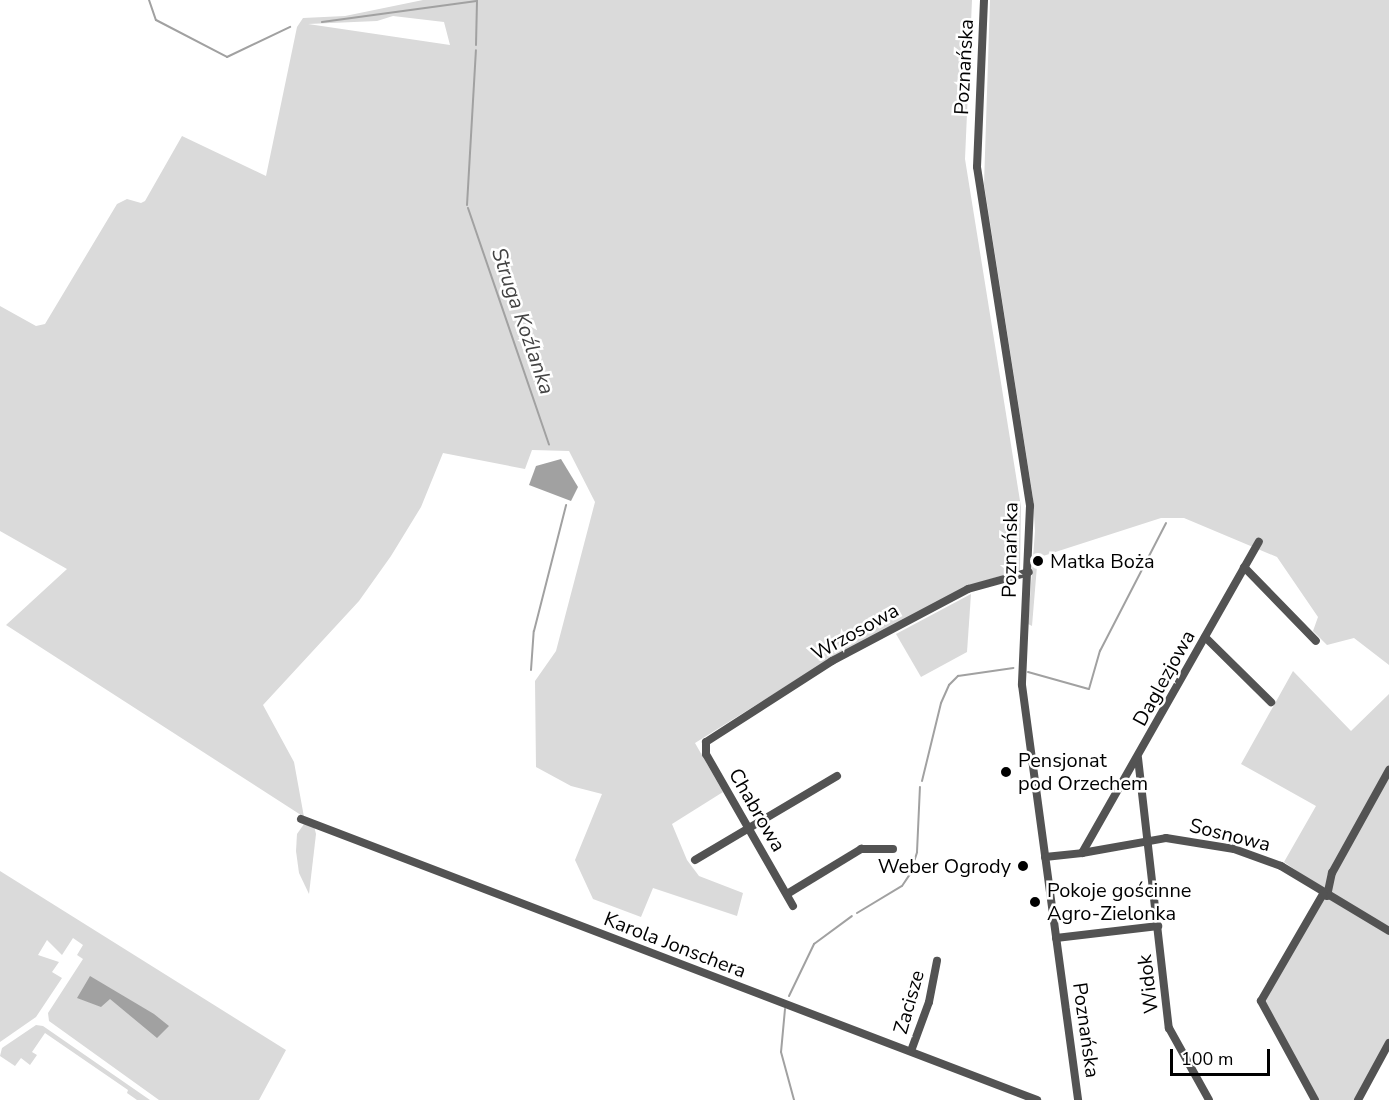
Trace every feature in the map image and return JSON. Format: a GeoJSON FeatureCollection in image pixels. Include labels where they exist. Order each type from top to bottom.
{"type":"FeatureCollection","features":[{"type":"Feature","properties":{"kind":"street","name":"Poznańska"},"geometry":{"type":"LineString","coordinates":[[984,0],[977,167],[1030,506],[1029,572],[1022,685],[1078,1100]]}},
{"type":"Feature","properties":{"kind":"street","name":"Daglezjowa"},"geometry":{"type":"LineString","coordinates":[[1082,853],[1259,542]]}},
{"type":"Feature","properties":{"kind":"street"},"geometry":{"type":"LineString","coordinates":[[1244,567],[1316,641]]}},
{"type":"Feature","properties":{"kind":"street","name":"Wrzosowa"},"geometry":{"type":"LineString","coordinates":[[706,741],[832,662],[968,589],[1029,572]]}},
{"type":"Feature","properties":{"kind":"street"},"geometry":{"type":"LineString","coordinates":[[1205,637],[1270,702]]}},
{"type":"Feature","properties":{"kind":"street","name":"Chabrowa"},"geometry":{"type":"LineString","coordinates":[[706,741],[704,751],[794,906]]}},
{"type":"Feature","properties":{"kind":"street"},"geometry":{"type":"LineString","coordinates":[[1138,758],[1149,839]]}},
{"type":"Feature","properties":{"kind":"street"},"geometry":{"type":"LineString","coordinates":[[1315,1100],[1262,1001],[1325,895],[1332,873],[1389,770]]}},
{"type":"Feature","properties":{"kind":"street"},"geometry":{"type":"LineString","coordinates":[[695,860],[837,776]]}},
{"type":"Feature","properties":{"kind":"street","name":"Karola Jonschera"},"geometry":{"type":"LineString","coordinates":[[301,819],[1037,1100]]}},
{"type":"Feature","properties":{"kind":"street","name":"Sosnowa"},"geometry":{"type":"LineString","coordinates":[[1045,857],[1082,853],[1149,839],[1193,840],[1251,854],[1281,866],[1325,895],[1389,931]]}},
{"type":"Feature","properties":{"kind":"street","name":"Widok"},"geometry":{"type":"LineString","coordinates":[[1149,839],[1169,1028],[1209,1100]]}},
{"type":"Feature","properties":{"kind":"street"},"geometry":{"type":"LineString","coordinates":[[787,894],[861,849],[892,849]]}},
{"type":"Feature","properties":{"kind":"street","name":"Widok"},"geometry":{"type":"LineString","coordinates":[[1056,938],[1158,926]]}},
{"type":"Feature","properties":{"kind":"street","name":"Zacisze"},"geometry":{"type":"LineString","coordinates":[[911,1051],[929,1002],[937,961]]}},
{"type":"Feature","properties":{"kind":"street"},"geometry":{"type":"LineString","coordinates":[[1358,1100],[1389,1043]]}},
{"type":"Feature","properties":{"kind":"shaded area"},"geometry":{"type":"Polygon","coordinates":[[[423,0],[972,0],[965,159],[1021,507],[1020,570],[968,586],[831,658],[695,743],[723,792],[672,824],[687,860],[699,876],[743,893],[737,916],[653,888],[641,917],[593,899],[575,860],[602,794],[571,786],[536,767],[535,681],[556,651],[595,502],[569,451],[532,450],[525,469],[443,453],[421,507],[391,556],[359,601],[263,705],[294,762],[304,817],[6,625],[67,569],[0,531],[0,306],[36,326],[45,324],[117,204],[127,199],[141,203],[145,201],[182,136],[266,176],[297,27],[303,18],[345,16],[423,0]],[[393,16],[377,21],[308,24],[450,45],[444,22],[393,16]]]}},
{"type":"Feature","properties":{"kind":"shaded area"},"geometry":{"type":"Polygon","coordinates":[[[990,0],[1389,0],[1389,665],[1354,638],[1327,645],[1313,631],[1318,617],[1277,557],[1184,518],[1161,518],[1043,556],[1037,566],[1032,626],[1028,624],[1035,531],[1033,498],[984,184],[990,0]]]}},
{"type":"Feature","properties":{"kind":"shaded area"},"geometry":{"type":"Polygon","coordinates":[[[561,459],[578,487],[571,501],[529,485],[536,466],[561,459]]]}},
{"type":"Feature","properties":{"kind":"shaded area"},"geometry":{"type":"Polygon","coordinates":[[[971,594],[967,652],[921,677],[896,634],[971,594]]]}},
{"type":"Feature","properties":{"kind":"shaded area"},"geometry":{"type":"Polygon","coordinates":[[[1293,671],[1351,731],[1389,694],[1389,1038],[1355,1100],[1317,1100],[1264,1002],[1327,892],[1284,862],[1316,806],[1241,764],[1293,671]]]}},
{"type":"Feature","properties":{"kind":"shaded area"},"geometry":{"type":"Polygon","coordinates":[[[304,824],[314,826],[316,834],[309,894],[299,873],[296,851],[297,834],[304,824]]]}},
{"type":"Feature","properties":{"kind":"shaded area"},"geometry":{"type":"Polygon","coordinates":[[[0,871],[286,1050],[259,1100],[159,1100],[49,1021],[48,1013],[83,959],[77,955],[83,945],[73,938],[62,955],[47,940],[38,955],[59,962],[52,972],[62,978],[36,1017],[0,1042],[0,871]]]}},
{"type":"Feature","properties":{"kind":"shaded area"},"geometry":{"type":"Polygon","coordinates":[[[90,976],[154,1014],[169,1026],[157,1038],[110,999],[101,1007],[77,998],[90,976]]]}},
{"type":"Feature","properties":{"kind":"shaded area"},"geometry":{"type":"Polygon","coordinates":[[[36,1025],[43,1026],[150,1100],[137,1100],[127,1093],[128,1090],[45,1033],[32,1052],[37,1055],[30,1065],[21,1058],[15,1066],[0,1056],[2,1048],[36,1025]]]}},
{"type":"Feature","properties":{"kind":"waterway"},"geometry":{"type":"LineString","coordinates":[[149,0],[156,20],[227,57],[290,27]]}},
{"type":"Feature","properties":{"kind":"waterway","name":"Struga Koźlanka"},"geometry":{"type":"LineString","coordinates":[[476,45],[477,0]]}},
{"type":"Feature","properties":{"kind":"waterway"},"geometry":{"type":"LineString","coordinates":[[322,22],[477,1]]}},
{"type":"Feature","properties":{"kind":"waterway","name":"Struga Koźlanka"},"geometry":{"type":"LineString","coordinates":[[467,205],[476,50]]}},
{"type":"Feature","properties":{"kind":"waterway","name":"Struga Koźlanka"},"geometry":{"type":"LineString","coordinates":[[468,208],[549,445]]}},
{"type":"Feature","properties":{"kind":"waterway"},"geometry":{"type":"LineString","coordinates":[[531,670],[534,631],[566,505]]}},
{"type":"Feature","properties":{"kind":"waterway"},"geometry":{"type":"LineString","coordinates":[[1028,672],[1089,689],[1100,651],[1166,523]]}},
{"type":"Feature","properties":{"kind":"waterway"},"geometry":{"type":"LineString","coordinates":[[922,781],[941,703],[949,685],[958,676],[1013,668]]}},
{"type":"Feature","properties":{"kind":"waterway"},"geometry":{"type":"LineString","coordinates":[[857,913],[902,886],[910,874],[917,852],[920,787]]}},
{"type":"Feature","properties":{"kind":"waterway"},"geometry":{"type":"LineString","coordinates":[[789,996],[814,944],[852,916]]}},
{"type":"Feature","properties":{"kind":"waterway"},"geometry":{"type":"LineString","coordinates":[[785,1009],[781,1052],[794,1100]]}},
{"type":"Feature","properties":{"kind":"place","name":"Matka Boża"},"geometry":{"type":"Point","coordinates":[1038,561]}},
{"type":"Feature","properties":{"kind":"place","name":"Pensjonat pod Orzechem"},"geometry":{"type":"Point","coordinates":[1006,772]}},
{"type":"Feature","properties":{"kind":"place","name":"Weber Ogrody"},"geometry":{"type":"Point","coordinates":[1023,866]}},
{"type":"Feature","properties":{"kind":"place","name":"Pokoje gościnne Agro-Zielonka"},"geometry":{"type":"Point","coordinates":[1035,902]}}]}
